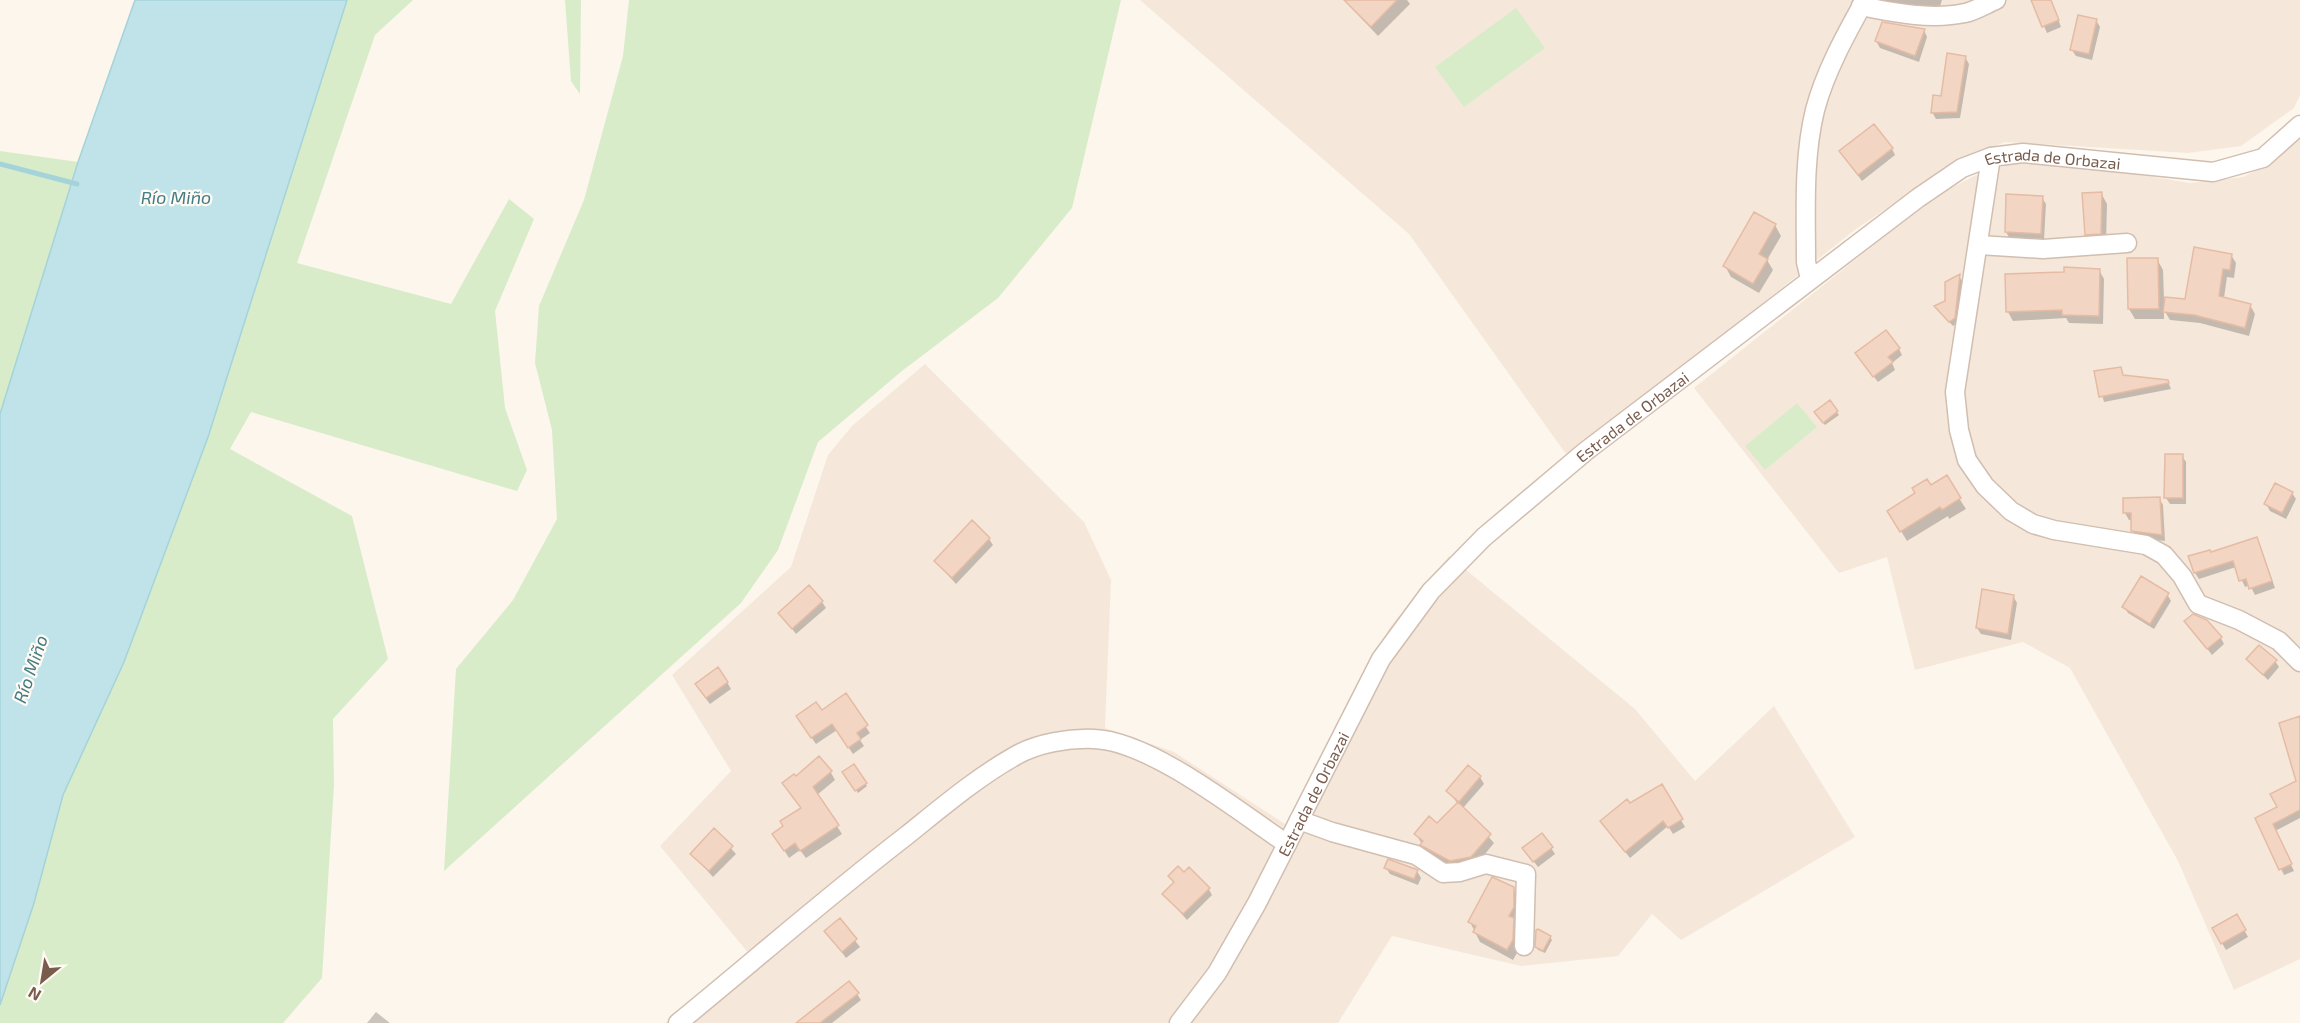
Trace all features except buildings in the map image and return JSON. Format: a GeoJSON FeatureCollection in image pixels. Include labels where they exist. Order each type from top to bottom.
{"type":"FeatureCollection","features":[{"type":"Feature","properties":{"kind":"street"},"geometry":{"type":"LineString","coordinates":[[1810,279],[1806,240],[1810,136],[1816,107],[1836,55],[1863,3],[1888,12],[1933,16],[1966,13],[1996,0]]}},
{"type":"Feature","properties":{"kind":"street","name":"Estrada de Orbazai"},"geometry":{"type":"LineString","coordinates":[[1179,1023],[1217,973],[1287,844],[1381,659],[1431,591],[1484,537],[1586,451],[1810,279],[1962,168],[1992,157],[2022,153],[2213,172],[2263,158],[2300,125]]}},
{"type":"Feature","properties":{"kind":"street"},"geometry":{"type":"LineString","coordinates":[[1992,157],[1955,392],[1959,430],[1967,460],[1985,486],[2011,511],[2032,524],[2054,530],[2146,545],[2164,555],[2182,576],[2198,604],[2208,611],[2239,620],[2279,641],[2300,662]]}},
{"type":"Feature","properties":{"kind":"street"},"geometry":{"type":"LineString","coordinates":[[1979,245],[2043,249],[2127,243]]}},
{"type":"Feature","properties":{"kind":"street"},"geometry":{"type":"LineString","coordinates":[[678,1023],[824,900],[951,800],[1016,755],[1050,743],[1095,739],[1131,746],[1192,781],[1287,844]]}},
{"type":"Feature","properties":{"kind":"street"},"geometry":{"type":"LineString","coordinates":[[1299,820],[1332,832],[1416,855],[1443,873],[1460,872],[1486,864],[1526,874],[1524,946]]}},
{"type":"Feature","properties":{"kind":"shaded area"},"geometry":{"type":"Polygon","coordinates":[[[1140,0],[2300,0],[2300,95],[2294,108],[2241,146],[2188,153],[2005,142],[1954,163],[1856,229],[1695,357],[1566,454],[1409,234],[1140,0]]]}},
{"type":"Feature","properties":{"kind":"shaded area"},"geometry":{"type":"Polygon","coordinates":[[[2300,131],[2300,959],[2234,990],[2178,861],[2070,668],[2023,642],[1915,670],[1887,557],[1839,573],[1694,388],[1934,197],[1974,176],[2020,161],[2087,166],[2190,183],[2243,177],[2271,163],[2300,131]]]}},
{"type":"Feature","properties":{"kind":"shaded area"},"geometry":{"type":"Polygon","coordinates":[[[925,364],[1084,522],[1111,580],[1105,728],[1174,752],[1288,826],[1346,706],[1390,627],[1449,556],[1635,709],[1695,781],[1774,706],[1855,837],[1681,940],[1652,914],[1618,956],[1521,966],[1392,936],[1338,1023],[665,1023],[750,955],[660,846],[731,771],[672,675],[791,567],[828,455],[852,426],[925,364]]]}},
{"type":"Feature","properties":{"kind":"green space"},"geometry":{"type":"Polygon","coordinates":[[[347,0],[413,0],[375,35],[297,263],[451,304],[509,199],[534,219],[495,311],[505,408],[527,470],[517,491],[251,412],[230,449],[352,516],[388,659],[333,719],[334,785],[322,978],[283,1023],[0,1023],[0,1005],[34,903],[63,795],[124,662],[208,437],[347,0]]]}},
{"type":"Feature","properties":{"kind":"green space"},"geometry":{"type":"Polygon","coordinates":[[[565,0],[581,0],[580,94],[571,81],[565,0]]]}},
{"type":"Feature","properties":{"kind":"green space"},"geometry":{"type":"Polygon","coordinates":[[[629,0],[1121,0],[1072,208],[998,298],[902,371],[818,442],[778,550],[741,603],[444,871],[456,669],[513,600],[557,519],[552,430],[535,363],[539,306],[584,200],[623,56],[629,0]]]}},
{"type":"Feature","properties":{"kind":"green space"},"geometry":{"type":"Polygon","coordinates":[[[1516,8],[1545,48],[1464,107],[1435,67],[1516,8]]]}},
{"type":"Feature","properties":{"kind":"green space"},"geometry":{"type":"Polygon","coordinates":[[[0,151],[78,162],[0,414],[0,151]]]}},
{"type":"Feature","properties":{"kind":"green space"},"geometry":{"type":"Polygon","coordinates":[[[1797,403],[1817,427],[1765,470],[1745,446],[1797,403]]]}},
{"type":"Feature","properties":{"kind":"water","name":"Río Miño"},"geometry":{"type":"Polygon","coordinates":[[[135,0],[347,0],[208,437],[124,662],[63,795],[34,903],[0,1005],[0,414],[78,162],[135,0]]]}},
{"type":"Feature","properties":{"kind":"waterway"},"geometry":{"type":"LineString","coordinates":[[0,164],[77,184]]}}]}
